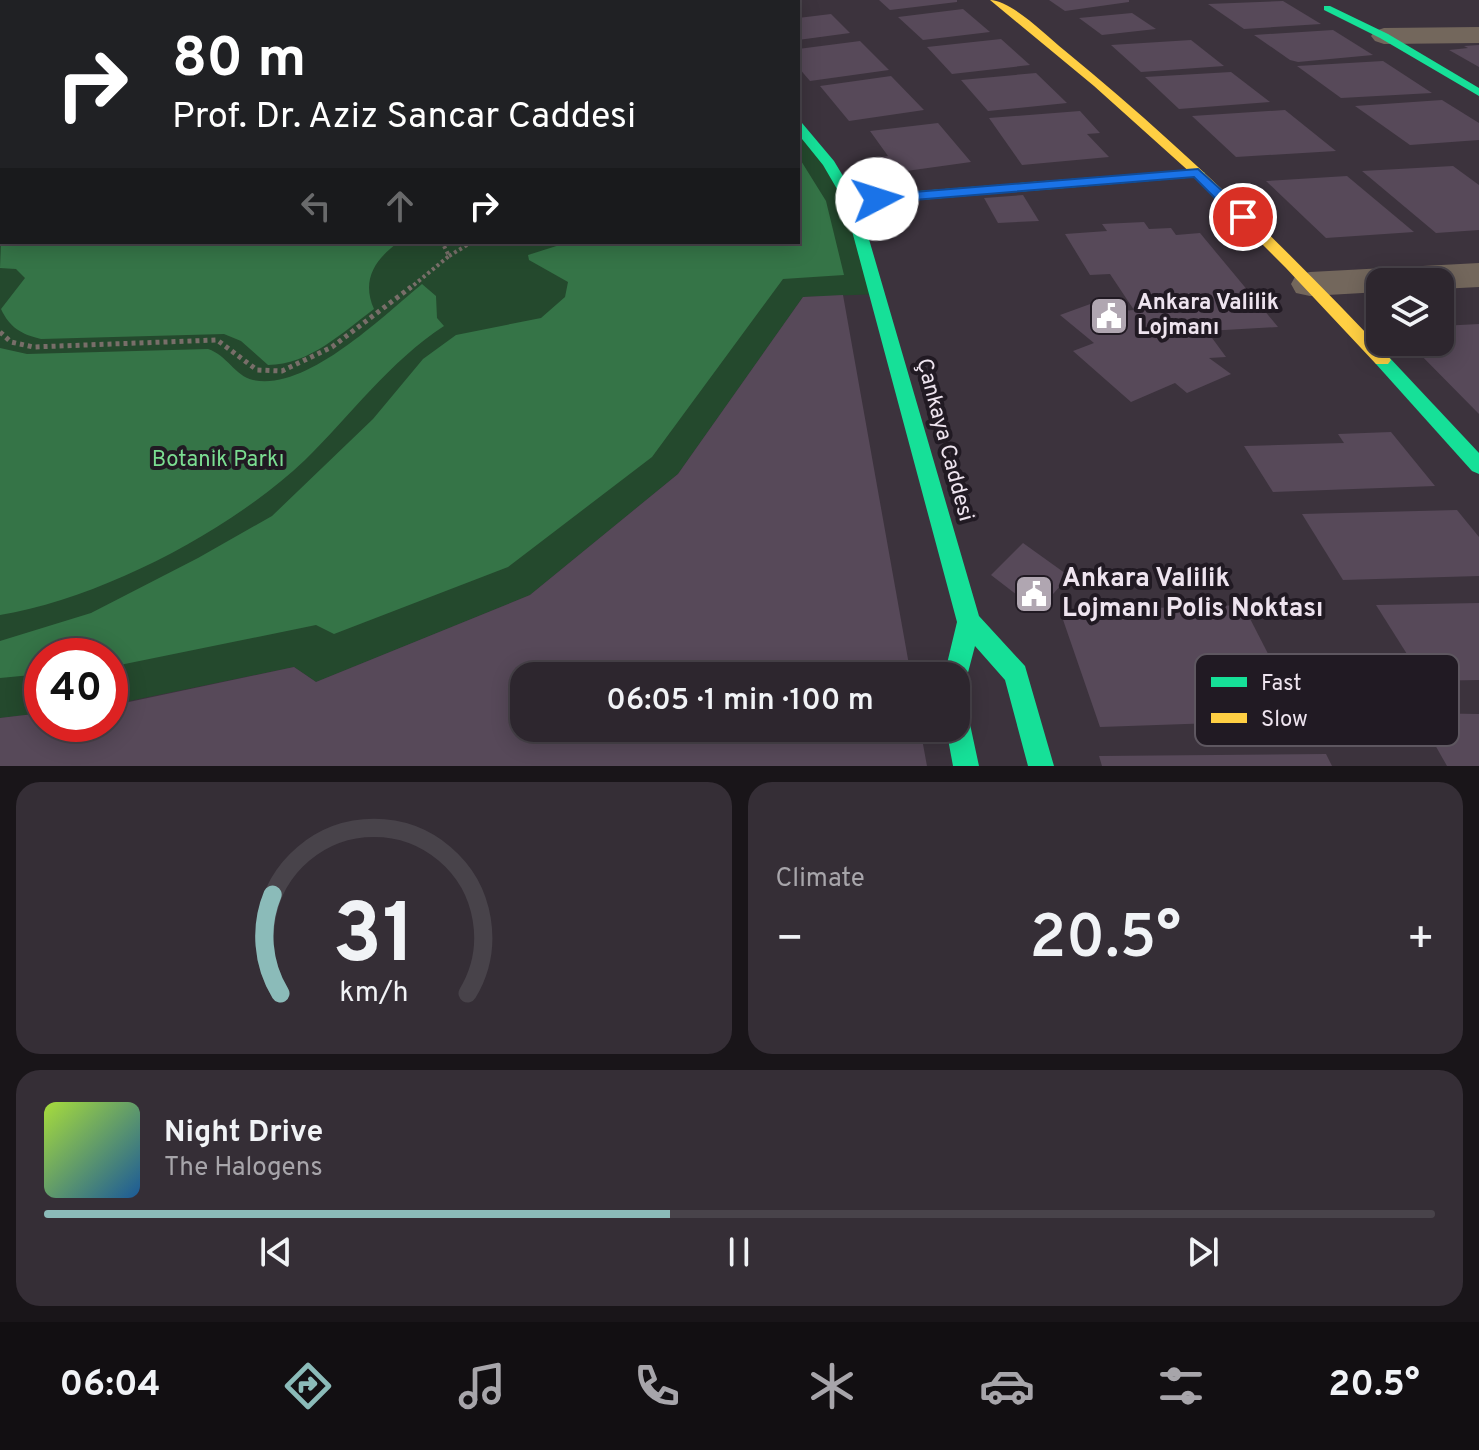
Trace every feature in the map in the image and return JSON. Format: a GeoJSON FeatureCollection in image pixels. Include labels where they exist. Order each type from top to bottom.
{"type":"FeatureCollection","features":[{"type":"Feature","properties":{"kind":"street"},"geometry":{"type":"LineString","coordinates":[[995,0],[1064,50],[1198,173],[1310,284],[1479,466]]}},
{"type":"Feature","properties":{"kind":"street"},"geometry":{"type":"LineString","coordinates":[[1327,8],[1384,36],[1479,93]]}},
{"type":"Feature","properties":{"kind":"street"},"geometry":{"type":"LineString","coordinates":[[1384,36],[1479,35]]}},
{"type":"Feature","properties":{"kind":"street","name":"Çankaya Caddesi"},"geometry":{"type":"LineString","coordinates":[[800,128],[829,164],[851,201],[969,622],[1016,674],[1041,766]]}},
{"type":"Feature","properties":{"kind":"street"},"geometry":{"type":"LineString","coordinates":[[851,201],[1198,173]]}},
{"type":"Feature","properties":{"kind":"street"},"geometry":{"type":"LineString","coordinates":[[1310,284],[1479,275]]}},
{"type":"Feature","properties":{"kind":"street"},"geometry":{"type":"LineString","coordinates":[[959,662],[969,622]]}},
{"type":"Feature","properties":{"kind":"street"},"geometry":{"type":"LineString","coordinates":[[962,742],[966,766]]}},
{"type":"Feature","properties":{"kind":"path"},"geometry":{"type":"LineString","coordinates":[[443,244],[449,256]]}},
{"type":"Feature","properties":{"kind":"path"},"geometry":{"type":"LineString","coordinates":[[0,332],[11,342],[33,347],[217,340],[233,348],[244,361],[260,372],[284,372],[315,358],[349,335],[469,244]]}},
{"type":"Feature","properties":{"kind":"green space","name":"Botanik Parkı"},"geometry":{"type":"Polygon","coordinates":[[[800,128],[829,164],[879,294],[803,297],[678,474],[530,595],[316,682],[294,667],[128,701],[128,638],[24,638],[24,715],[0,718],[0,244],[800,244],[800,128]]]}},
{"type":"Feature","properties":{"kind":"green space"},"geometry":{"type":"Polygon","coordinates":[[[800,159],[826,201],[844,275],[783,279],[652,457],[508,567],[334,634],[316,625],[128,663],[128,638],[24,638],[24,676],[0,678],[0,641],[91,613],[272,516],[373,419],[423,359],[456,335],[541,318],[565,297],[568,282],[529,260],[528,255],[563,244],[800,244],[800,159]]]}},
{"type":"Feature","properties":{"kind":"green space"},"geometry":{"type":"Polygon","coordinates":[[[1,244],[397,244],[373,271],[369,289],[374,309],[311,353],[283,364],[268,365],[241,341],[224,334],[41,339],[12,326],[1,309],[25,278],[16,269],[0,268],[1,244]]]}},
{"type":"Feature","properties":{"kind":"green space"},"geometry":{"type":"Polygon","coordinates":[[[422,284],[436,296],[437,318],[444,326],[388,372],[305,460],[275,486],[240,512],[163,558],[80,594],[0,615],[0,348],[27,354],[208,349],[247,378],[274,381],[296,375],[343,348],[422,284]]]}},
{"type":"Feature","properties":{"kind":"building"},"geometry":{"type":"Polygon","coordinates":[[[879,0],[957,0],[957,2],[890,10],[879,0]]]}},
{"type":"Feature","properties":{"kind":"building"},"geometry":{"type":"Polygon","coordinates":[[[1049,0],[1129,0],[1129,2],[1065,11],[1049,0]]]}},
{"type":"Feature","properties":{"kind":"building"},"geometry":{"type":"Polygon","coordinates":[[[1283,1],[1321,24],[1244,29],[1208,4],[1283,1]]]}},
{"type":"Feature","properties":{"kind":"building"},"geometry":{"type":"Polygon","coordinates":[[[963,9],[990,32],[923,40],[898,17],[963,9]]]}},
{"type":"Feature","properties":{"kind":"building"},"geometry":{"type":"Polygon","coordinates":[[[1132,13],[1156,29],[1102,35],[1079,18],[1132,13]]]}},
{"type":"Feature","properties":{"kind":"building"},"geometry":{"type":"Polygon","coordinates":[[[831,14],[850,33],[800,40],[800,18],[831,14]]]}},
{"type":"Feature","properties":{"kind":"building"},"geometry":{"type":"Polygon","coordinates":[[[1333,30],[1373,55],[1298,62],[1290,60],[1254,35],[1333,30]]]}},
{"type":"Feature","properties":{"kind":"building"},"geometry":{"type":"Polygon","coordinates":[[[1001,39],[1030,65],[952,74],[927,47],[1001,39]]]}},
{"type":"Feature","properties":{"kind":"building"},"geometry":{"type":"Polygon","coordinates":[[[1191,40],[1224,66],[1141,72],[1111,45],[1191,40]]]}},
{"type":"Feature","properties":{"kind":"building"},"geometry":{"type":"Polygon","coordinates":[[[860,41],[889,70],[810,81],[800,69],[800,49],[860,41]]]}},
{"type":"Feature","properties":{"kind":"building"},"geometry":{"type":"Polygon","coordinates":[[[1479,45],[1479,67],[1449,50],[1468,48],[1464,46],[1479,45]]]}},
{"type":"Feature","properties":{"kind":"building"},"geometry":{"type":"Polygon","coordinates":[[[1383,61],[1432,93],[1341,98],[1297,66],[1383,61]]]}},
{"type":"Feature","properties":{"kind":"building"},"geometry":{"type":"Polygon","coordinates":[[[1231,72],[1270,102],[1179,109],[1145,77],[1231,72]]]}},
{"type":"Feature","properties":{"kind":"building"},"geometry":{"type":"Polygon","coordinates":[[[1036,73],[1067,103],[988,111],[961,80],[1036,73]]]}},
{"type":"Feature","properties":{"kind":"building"},"geometry":{"type":"Polygon","coordinates":[[[891,76],[924,110],[849,121],[820,86],[891,76]]]}},
{"type":"Feature","properties":{"kind":"building"},"geometry":{"type":"Polygon","coordinates":[[[1442,100],[1479,123],[1479,140],[1410,145],[1355,106],[1442,100]]]}},
{"type":"Feature","properties":{"kind":"building"},"geometry":{"type":"Polygon","coordinates":[[[1285,110],[1336,151],[1236,157],[1192,116],[1285,110]]]}},
{"type":"Feature","properties":{"kind":"building"},"geometry":{"type":"Polygon","coordinates":[[[1080,111],[1100,133],[1087,134],[1109,157],[1022,165],[989,118],[1080,111]]]}},
{"type":"Feature","properties":{"kind":"building"},"geometry":{"type":"Polygon","coordinates":[[[938,123],[971,162],[892,173],[881,157],[888,156],[870,131],[938,123]]]}},
{"type":"Feature","properties":{"kind":"building"},"geometry":{"type":"Polygon","coordinates":[[[1453,166],[1479,185],[1479,230],[1436,233],[1362,171],[1453,166]]]}},
{"type":"Feature","properties":{"kind":"building"},"geometry":{"type":"Polygon","coordinates":[[[1347,176],[1414,232],[1326,238],[1266,181],[1347,176]]]}},
{"type":"Feature","properties":{"kind":"building"},"geometry":{"type":"Polygon","coordinates":[[[1023,195],[1039,221],[998,223],[984,198],[1023,195]]]}},
{"type":"Feature","properties":{"kind":"building","name":"Ankara Valilik Lojmanı"},"geometry":{"type":"Polygon","coordinates":[[[1144,222],[1149,229],[1171,228],[1176,235],[1200,233],[1278,327],[1207,331],[1226,357],[1209,358],[1231,374],[1187,393],[1175,383],[1131,402],[1073,351],[1094,343],[1060,315],[1104,299],[1120,311],[1134,310],[1110,274],[1090,275],[1065,234],[1107,231],[1102,224],[1144,222]]]}},
{"type":"Feature","properties":{"kind":"building"},"geometry":{"type":"Polygon","coordinates":[[[843,295],[909,662],[510,662],[510,742],[923,742],[927,766],[0,766],[0,718],[24,715],[24,742],[128,742],[128,702],[294,667],[316,682],[530,595],[678,474],[803,297],[843,295]]]}},
{"type":"Feature","properties":{"kind":"building"},"geometry":{"type":"Polygon","coordinates":[[[1479,324],[1479,414],[1422,356],[1454,356],[1454,325],[1479,324]]]}},
{"type":"Feature","properties":{"kind":"building"},"geometry":{"type":"Polygon","coordinates":[[[1391,432],[1435,486],[1273,492],[1244,446],[1344,443],[1338,434],[1391,432]]]}},
{"type":"Feature","properties":{"kind":"building"},"geometry":{"type":"Polygon","coordinates":[[[1457,510],[1479,537],[1479,576],[1343,580],[1302,514],[1457,510]]]}},
{"type":"Feature","properties":{"kind":"building","name":"Ankara Valilik Lojmanı Polis Noktası"},"geometry":{"type":"Polygon","coordinates":[[[1023,543],[1069,576],[1038,611],[991,575],[1023,543]]]}},
{"type":"Feature","properties":{"kind":"building"},"geometry":{"type":"Polygon","coordinates":[[[1479,603],[1479,680],[1459,680],[1459,654],[1407,654],[1376,605],[1479,603]]]}},
{"type":"Feature","properties":{"kind":"building"},"geometry":{"type":"Polygon","coordinates":[[[1243,605],[1268,654],[1195,654],[1195,724],[1100,727],[1060,611],[1243,605]]]}},
{"type":"Feature","properties":{"kind":"building"},"geometry":{"type":"Polygon","coordinates":[[[1459,714],[1479,714],[1479,766],[1447,766],[1436,746],[1459,746],[1459,714]]]}},
{"type":"Feature","properties":{"kind":"building"},"geometry":{"type":"Polygon","coordinates":[[[1326,754],[1332,766],[1102,766],[1099,756],[1326,754]]]}},
{"type":"Feature","properties":{"kind":"traffic: fast"},"geometry":{"type":"LineString","coordinates":[[1327,8],[1384,36],[1479,93]]}},
{"type":"Feature","properties":{"kind":"traffic: fast"},"geometry":{"type":"LineString","coordinates":[[800,128],[829,164],[851,201],[969,622],[1016,674],[1041,766]]}},
{"type":"Feature","properties":{"kind":"traffic: fast"},"geometry":{"type":"LineString","coordinates":[[851,201],[1198,173]]}},
{"type":"Feature","properties":{"kind":"traffic: fast"},"geometry":{"type":"LineString","coordinates":[[1382,360],[1479,466]]}},
{"type":"Feature","properties":{"kind":"traffic: fast"},"geometry":{"type":"LineString","coordinates":[[959,662],[969,622]]}},
{"type":"Feature","properties":{"kind":"traffic: fast"},"geometry":{"type":"LineString","coordinates":[[962,742],[966,766]]}},
{"type":"Feature","properties":{"kind":"traffic: slow"},"geometry":{"type":"LineString","coordinates":[[995,0],[1098,83],[1196,171],[1291,264],[1382,360]]}},
{"type":"Feature","properties":{"kind":"place","name":"Ankara Valilik Lojmanı"},"geometry":{"type":"Point","coordinates":[1109,316]}},
{"type":"Feature","properties":{"kind":"place","name":"Ankara Valilik Lojmanı Polis Noktası"},"geometry":{"type":"Point","coordinates":[1034,594]}},
{"type":"Feature","properties":{"kind":"route"},"geometry":{"type":"LineString","coordinates":[[877,199],[1198,173],[1243,217]]}}]}
